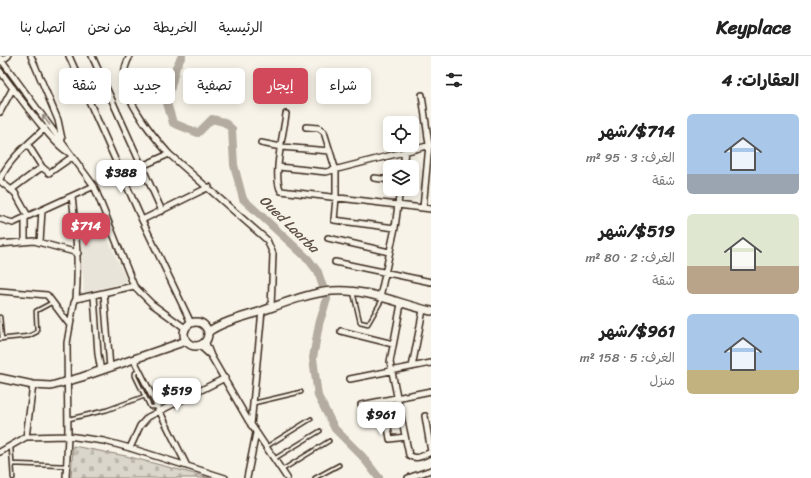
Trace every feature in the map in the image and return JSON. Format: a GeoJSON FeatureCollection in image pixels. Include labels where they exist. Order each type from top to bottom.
{"type":"FeatureCollection","features":[{"type":"Feature","properties":{"kind":"street"},"geometry":{"type":"LineString","coordinates":[[8,56],[1,60],[62,140],[68,152],[94,186],[134,286],[152,304],[187,330]]}},
{"type":"Feature","properties":{"kind":"street"},"geometry":{"type":"LineString","coordinates":[[31,56],[58,120],[62,140]]}},
{"type":"Feature","properties":{"kind":"street"},"geometry":{"type":"LineString","coordinates":[[69,56],[142,220],[192,345],[202,343]]}},
{"type":"Feature","properties":{"kind":"street"},"geometry":{"type":"LineString","coordinates":[[92,56],[162,211]]}},
{"type":"Feature","properties":{"kind":"street"},"geometry":{"type":"LineString","coordinates":[[130,56],[126,64],[124,78],[131,100],[169,154],[209,187],[268,240],[272,247],[273,269],[271,308]]}},
{"type":"Feature","properties":{"kind":"street"},"geometry":{"type":"LineString","coordinates":[[0,71],[45,128],[64,150],[68,152]]}},
{"type":"Feature","properties":{"kind":"street"},"geometry":{"type":"LineString","coordinates":[[0,112],[13,88]]}},
{"type":"Feature","properties":{"kind":"street"},"geometry":{"type":"LineString","coordinates":[[422,95],[430,145],[428,177],[423,208]]}},
{"type":"Feature","properties":{"kind":"street"},"geometry":{"type":"LineString","coordinates":[[286,114],[278,182],[281,191],[431,209]]}},
{"type":"Feature","properties":{"kind":"street"},"geometry":{"type":"LineString","coordinates":[[306,127],[322,130],[336,170],[336,198],[333,217],[335,221],[395,228]]}},
{"type":"Feature","properties":{"kind":"street"},"geometry":{"type":"LineString","coordinates":[[25,241],[26,217],[18,197],[0,180],[9,163],[45,128]]}},
{"type":"Feature","properties":{"kind":"street"},"geometry":{"type":"LineString","coordinates":[[260,144],[330,151]]}},
{"type":"Feature","properties":{"kind":"street"},"geometry":{"type":"LineString","coordinates":[[28,145],[42,167],[49,173],[72,157]]}},
{"type":"Feature","properties":{"kind":"street"},"geometry":{"type":"LineString","coordinates":[[419,148],[430,145]]}},
{"type":"Feature","properties":{"kind":"street"},"geometry":{"type":"LineString","coordinates":[[279,167],[322,172],[336,170],[400,152]]}},
{"type":"Feature","properties":{"kind":"street"},"geometry":{"type":"LineString","coordinates":[[122,175],[169,154]]}},
{"type":"Feature","properties":{"kind":"street"},"geometry":{"type":"LineString","coordinates":[[11,190],[42,167]]}},
{"type":"Feature","properties":{"kind":"street"},"geometry":{"type":"LineString","coordinates":[[374,178],[383,179]]}},
{"type":"Feature","properties":{"kind":"street"},"geometry":{"type":"LineString","coordinates":[[0,226],[2,220],[13,223],[94,186]]}},
{"type":"Feature","properties":{"kind":"street"},"geometry":{"type":"LineString","coordinates":[[142,220],[209,187]]}},
{"type":"Feature","properties":{"kind":"street"},"geometry":{"type":"LineString","coordinates":[[66,478],[68,381],[66,356],[69,324],[76,299],[78,253],[72,196]]}},
{"type":"Feature","properties":{"kind":"street"},"geometry":{"type":"LineString","coordinates":[[381,297],[395,228],[400,196]]}},
{"type":"Feature","properties":{"kind":"street"},"geometry":{"type":"LineString","coordinates":[[40,242],[42,210]]}},
{"type":"Feature","properties":{"kind":"street"},"geometry":{"type":"LineString","coordinates":[[328,238],[389,252]]}},
{"type":"Feature","properties":{"kind":"street"},"geometry":{"type":"LineString","coordinates":[[0,244],[25,241],[40,242],[78,253]]}},
{"type":"Feature","properties":{"kind":"street"},"geometry":{"type":"LineString","coordinates":[[335,262],[431,282]]}},
{"type":"Feature","properties":{"kind":"street"},"geometry":{"type":"LineString","coordinates":[[76,299],[104,294],[134,286]]}},
{"type":"Feature","properties":{"kind":"street"},"geometry":{"type":"LineString","coordinates":[[0,291],[44,295],[53,302],[69,324]]}},
{"type":"Feature","properties":{"kind":"street"},"geometry":{"type":"LineString","coordinates":[[206,329],[262,310],[320,293],[334,291],[353,292],[381,297],[431,311]]}},
{"type":"Feature","properties":{"kind":"street"},"geometry":{"type":"LineString","coordinates":[[104,294],[110,368]]}},
{"type":"Feature","properties":{"kind":"street"},"geometry":{"type":"LineString","coordinates":[[94,296],[98,354],[101,371]]}},
{"type":"Feature","properties":{"kind":"street"},"geometry":{"type":"LineString","coordinates":[[402,304],[390,362],[405,437],[411,457],[419,457],[431,452],[425,416]]}},
{"type":"Feature","properties":{"kind":"street"},"geometry":{"type":"LineString","coordinates":[[251,425],[262,310]]}},
{"type":"Feature","properties":{"kind":"street"},"geometry":{"type":"LineString","coordinates":[[412,367],[423,310]]}},
{"type":"Feature","properties":{"kind":"street"},"geometry":{"type":"LineString","coordinates":[[0,378],[33,385],[51,386],[101,371],[173,346],[187,330],[198,322],[206,329]]}},
{"type":"Feature","properties":{"kind":"street"},"geometry":{"type":"LineString","coordinates":[[202,343],[206,329]]}},
{"type":"Feature","properties":{"kind":"street"},"geometry":{"type":"LineString","coordinates":[[341,331],[393,344]]}},
{"type":"Feature","properties":{"kind":"street"},"geometry":{"type":"LineString","coordinates":[[202,343],[225,378],[256,433],[287,478]]}},
{"type":"Feature","properties":{"kind":"street"},"geometry":{"type":"LineString","coordinates":[[134,360],[186,466]]}},
{"type":"Feature","properties":{"kind":"street"},"geometry":{"type":"LineString","coordinates":[[350,379],[392,372],[431,363]]}},
{"type":"Feature","properties":{"kind":"street"},"geometry":{"type":"LineString","coordinates":[[130,448],[144,420],[158,409],[225,378]]}},
{"type":"Feature","properties":{"kind":"street"},"geometry":{"type":"LineString","coordinates":[[26,436],[33,385]]}},
{"type":"Feature","properties":{"kind":"street"},"geometry":{"type":"LineString","coordinates":[[361,405],[384,402],[431,391]]}},
{"type":"Feature","properties":{"kind":"street"},"geometry":{"type":"LineString","coordinates":[[384,402],[390,439],[405,437]]}},
{"type":"Feature","properties":{"kind":"street"},"geometry":{"type":"LineString","coordinates":[[247,478],[256,433]]}},
{"type":"Feature","properties":{"kind":"street"},"geometry":{"type":"LineString","coordinates":[[1,449],[10,446],[26,436],[68,436],[104,441],[225,478]]}},
{"type":"Feature","properties":{"kind":"street"},"geometry":{"type":"LineString","coordinates":[[408,478],[431,470]]}},
{"type":"Feature","properties":{"kind":"lane"},"geometry":{"type":"LineString","coordinates":[[353,292],[360,322],[364,324],[368,324],[381,297]]}},
{"type":"Feature","properties":{"kind":"lane"},"geometry":{"type":"LineString","coordinates":[[0,317],[1,339],[29,336],[37,332],[36,311],[53,302]]}},
{"type":"Feature","properties":{"kind":"lane"},"geometry":{"type":"LineString","coordinates":[[139,370],[135,373],[145,396],[151,408],[158,409]]}},
{"type":"Feature","properties":{"kind":"lane"},"geometry":{"type":"LineString","coordinates":[[253,403],[301,392]]}},
{"type":"Feature","properties":{"kind":"lane"},"geometry":{"type":"LineString","coordinates":[[68,419],[106,410],[145,396]]}},
{"type":"Feature","properties":{"kind":"lane"},"geometry":{"type":"LineString","coordinates":[[266,447],[311,420]]}},
{"type":"Feature","properties":{"kind":"lane"},"geometry":{"type":"LineString","coordinates":[[274,459],[320,431]]}},
{"type":"Feature","properties":{"kind":"lane"},"geometry":{"type":"LineString","coordinates":[[282,471],[329,441]]}},
{"type":"Feature","properties":{"kind":"lane"},"geometry":{"type":"LineString","coordinates":[[10,446],[13,464],[13,478]]}},
{"type":"Feature","properties":{"kind":"lane"},"geometry":{"type":"LineString","coordinates":[[13,464],[67,466]]}},
{"type":"Feature","properties":{"kind":"lane"},"geometry":{"type":"LineString","coordinates":[[315,478],[339,465]]}},
{"type":"Feature","properties":{"kind":"shaded area"},"geometry":{"type":"Polygon","coordinates":[[[80,224],[102,225],[127,282],[84,293],[80,224]]]}},
{"type":"Feature","properties":{"kind":"green space"},"geometry":{"type":"Polygon","coordinates":[[[73,446],[126,456],[210,478],[71,478],[73,446]]]}},
{"type":"Feature","properties":{"kind":"waterway","name":"Oued Laarba"},"geometry":{"type":"LineString","coordinates":[[182,56],[176,67],[167,103],[173,123],[198,133],[212,119],[224,122],[232,129],[234,165],[243,199],[308,259],[318,272],[327,299],[319,324],[313,358],[318,396],[335,429],[362,456],[379,478]]}}]}
